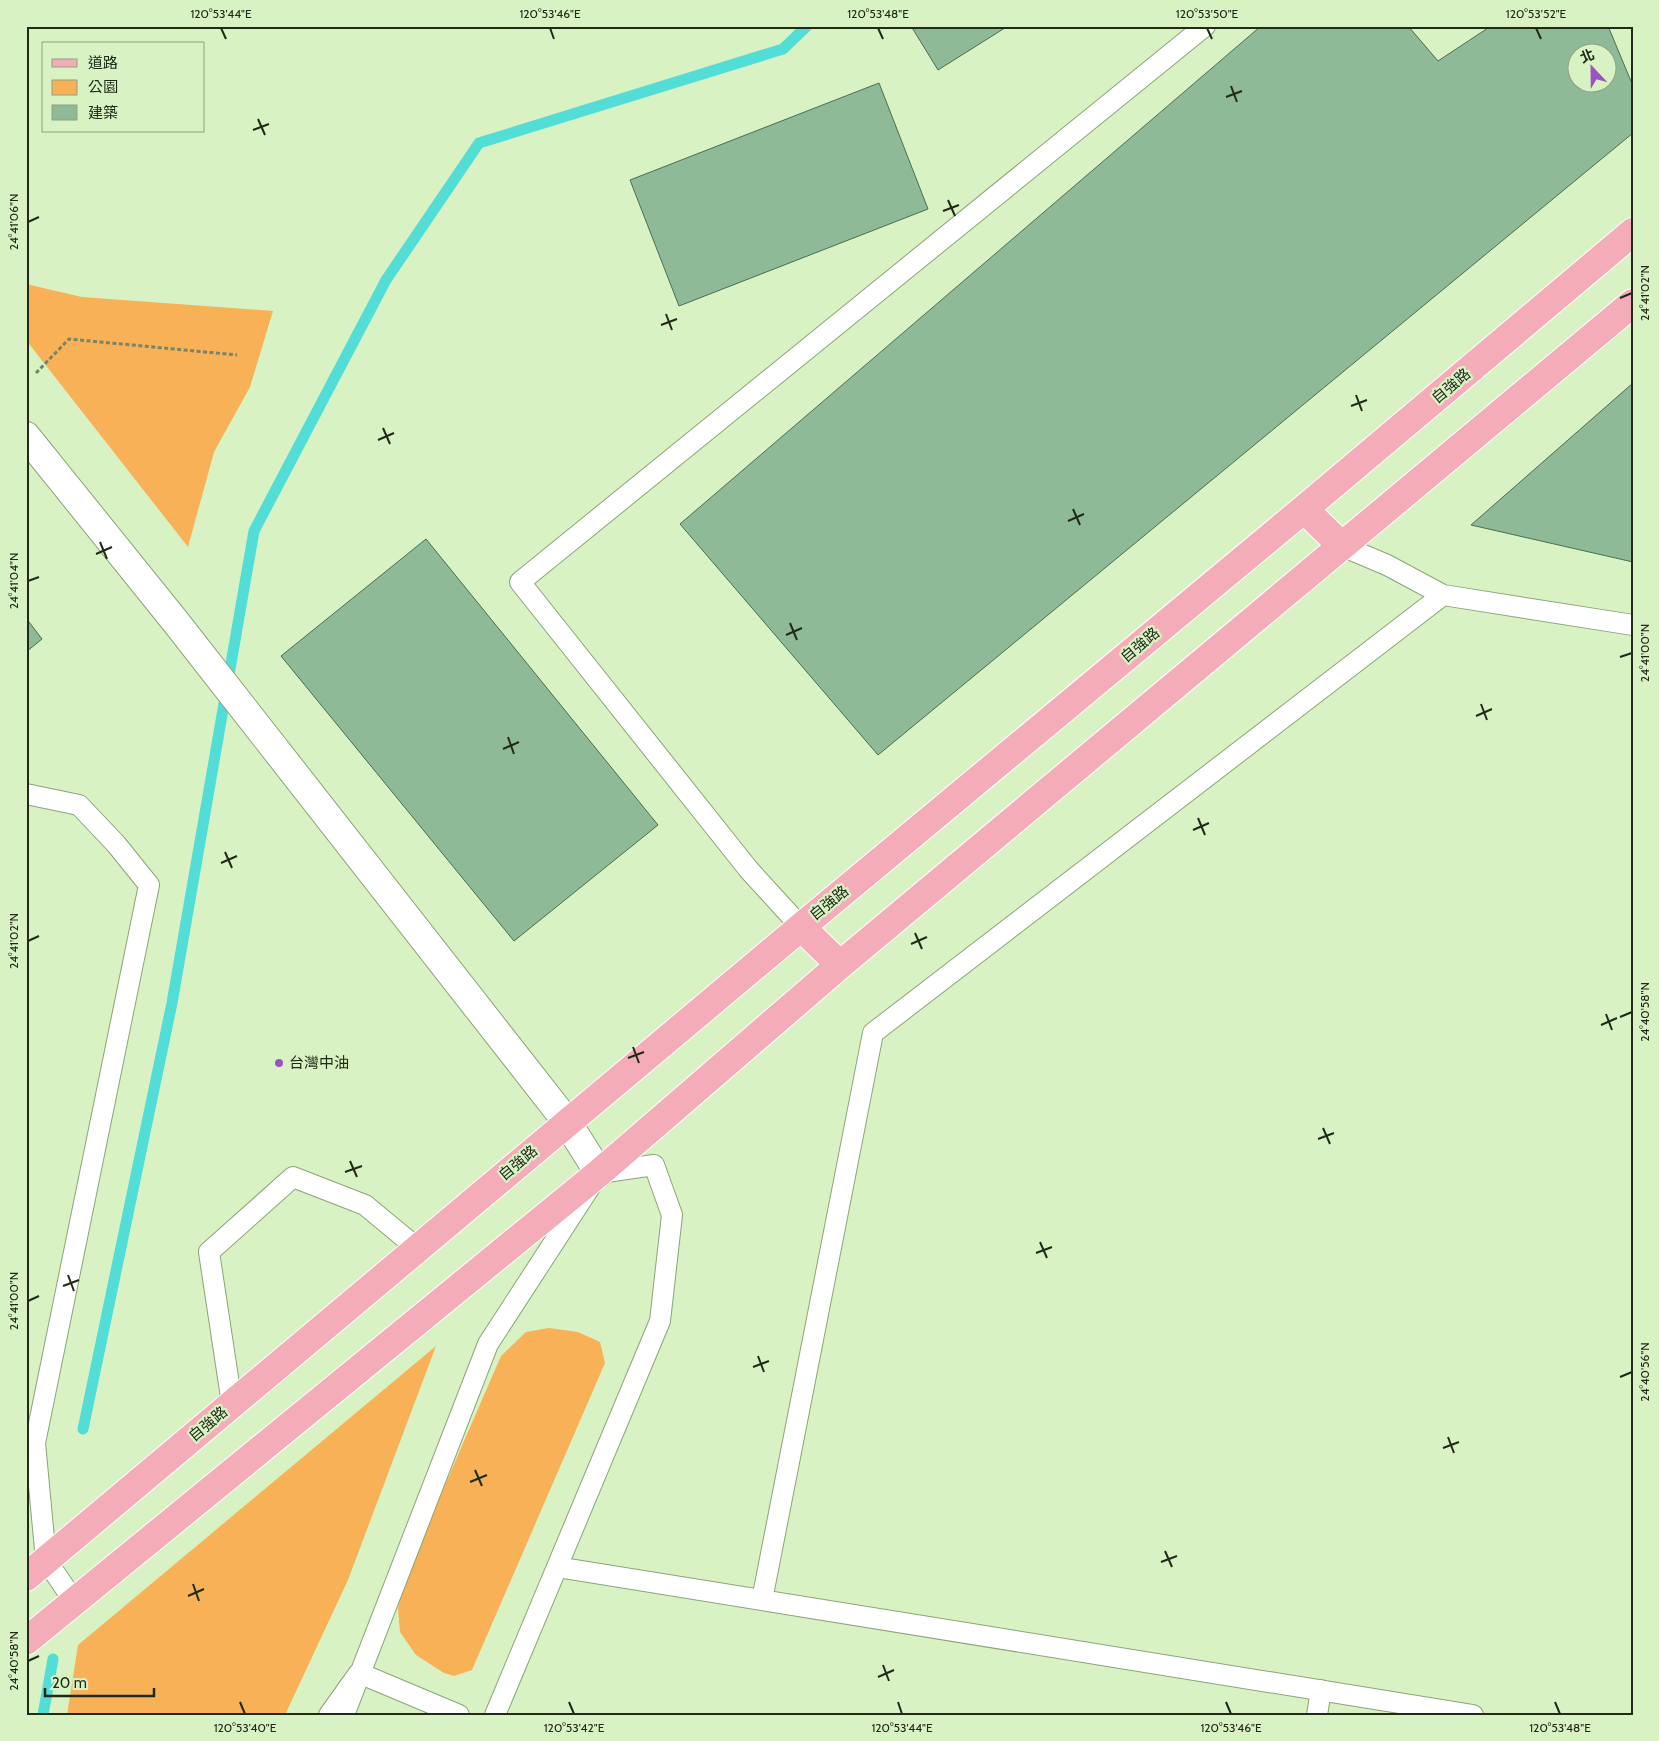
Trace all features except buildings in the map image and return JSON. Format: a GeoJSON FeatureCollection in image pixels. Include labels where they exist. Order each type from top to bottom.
{"type":"FeatureCollection","features":[{"type":"Feature","properties":{"kind":"main road","name":"自強路"},"geometry":{"type":"LineString","coordinates":[[36,1569],[800,926],[1304,509],[1633,232]]}},
{"type":"Feature","properties":{"kind":"main road"},"geometry":{"type":"LineString","coordinates":[[26,1641],[600,1173],[840,965],[1633,303]]}},
{"type":"Feature","properties":{"kind":"main road"},"geometry":{"type":"LineString","coordinates":[[1304,509],[1342,546]]}},
{"type":"Feature","properties":{"kind":"main road"},"geometry":{"type":"LineString","coordinates":[[800,926],[840,965]]}},
{"type":"Feature","properties":{"kind":"street"},"geometry":{"type":"LineString","coordinates":[[26,436],[175,621],[567,1122],[600,1173]]}},
{"type":"Feature","properties":{"kind":"lane"},"geometry":{"type":"LineString","coordinates":[[800,926],[749,870],[520,582],[1205,26]]}},
{"type":"Feature","properties":{"kind":"lane"},"geometry":{"type":"LineString","coordinates":[[1342,546],[1387,565],[1443,594],[1633,625]]}},
{"type":"Feature","properties":{"kind":"lane"},"geometry":{"type":"LineString","coordinates":[[762,1600],[873,1033],[1443,594]]}},
{"type":"Feature","properties":{"kind":"lane"},"geometry":{"type":"LineString","coordinates":[[26,794],[80,805],[116,844],[149,885],[35,1442],[36,1569],[74,1602]]}},
{"type":"Feature","properties":{"kind":"lane"},"geometry":{"type":"LineString","coordinates":[[344,1715],[488,1344],[600,1173],[654,1165],[672,1215],[660,1321],[495,1715]]}},
{"type":"Feature","properties":{"kind":"lane"},"geometry":{"type":"LineString","coordinates":[[232,1404],[209,1252],[293,1178],[365,1205],[417,1248]]}},
{"type":"Feature","properties":{"kind":"lane"},"geometry":{"type":"LineString","coordinates":[[557,1567],[1473,1715]]}},
{"type":"Feature","properties":{"kind":"lane"},"geometry":{"type":"LineString","coordinates":[[329,1715],[360,1673]]}},
{"type":"Feature","properties":{"kind":"lane"},"geometry":{"type":"LineString","coordinates":[[360,1673],[459,1715]]}},
{"type":"Feature","properties":{"kind":"lane"},"geometry":{"type":"LineString","coordinates":[[1316,1715],[1321,1690]]}},
{"type":"Feature","properties":{"kind":"path"},"geometry":{"type":"LineString","coordinates":[[36,373],[69,339],[237,354]]}},
{"type":"Feature","properties":{"kind":"green space"},"geometry":{"type":"Polygon","coordinates":[[[26,284],[82,297],[273,311],[250,387],[214,452],[188,547],[26,340],[26,284]]]}},
{"type":"Feature","properties":{"kind":"green space"},"geometry":{"type":"Polygon","coordinates":[[[549,1328],[578,1332],[600,1342],[605,1363],[472,1670],[454,1676],[444,1673],[416,1655],[400,1632],[398,1609],[405,1577],[501,1356],[526,1332],[549,1328]]]}},
{"type":"Feature","properties":{"kind":"green space"},"geometry":{"type":"Polygon","coordinates":[[[436,1346],[348,1580],[285,1715],[67,1715],[78,1645],[436,1346]]]}},
{"type":"Feature","properties":{"kind":"waterway"},"geometry":{"type":"LineString","coordinates":[[83,1429],[172,1003],[254,531],[386,280],[479,143],[783,49],[807,26]]}},
{"type":"Feature","properties":{"kind":"waterway"},"geometry":{"type":"LineString","coordinates":[[43,1715],[53,1659]]}},
{"type":"Feature","properties":{"kind":"place","name":"台灣中油"},"geometry":{"type":"Point","coordinates":[279,1063]}}]}
